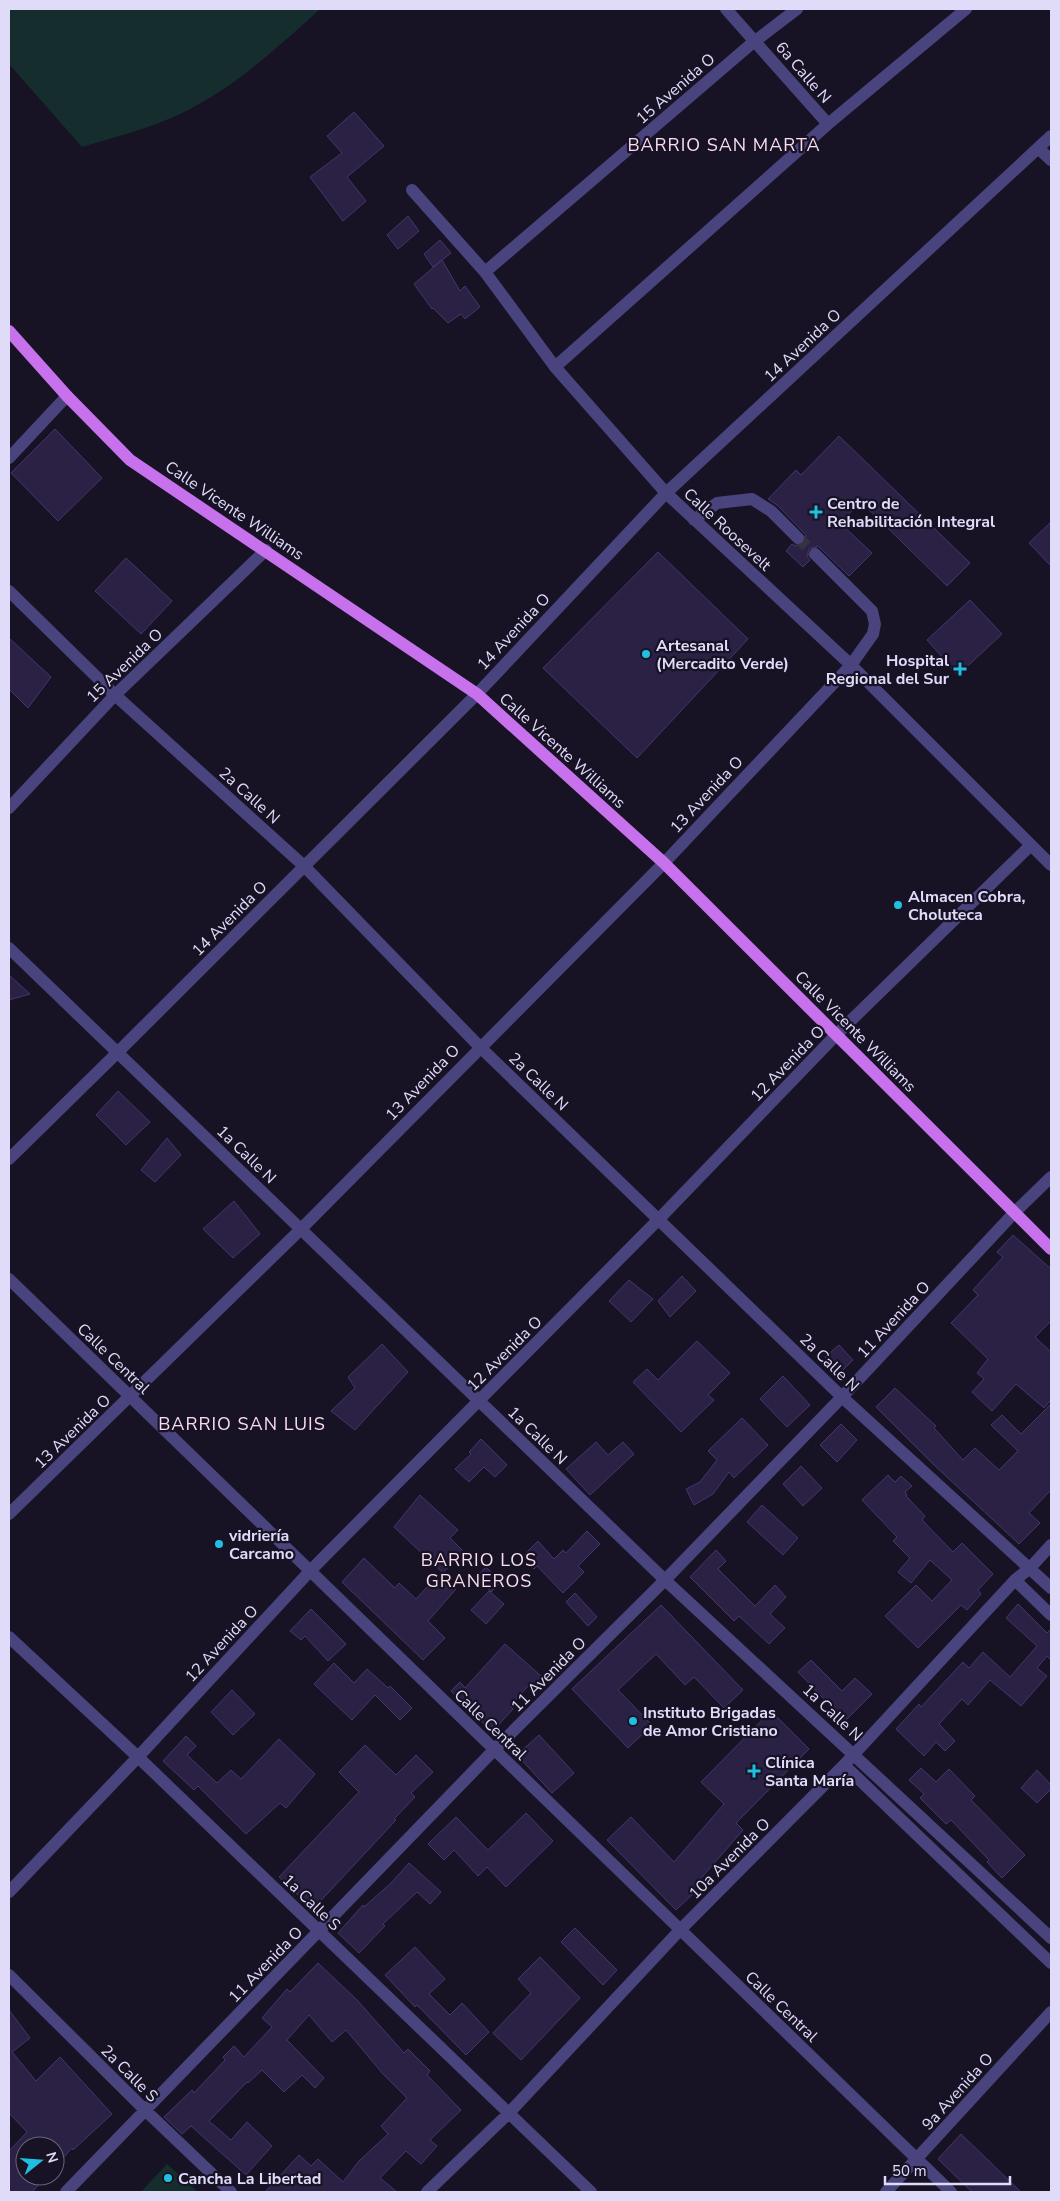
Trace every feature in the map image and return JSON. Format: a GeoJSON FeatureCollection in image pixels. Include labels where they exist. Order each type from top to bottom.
{"type":"FeatureCollection","features":[{"type":"Feature","properties":{"kind":"main road","name":"Calle Vicente Williams"},"geometry":{"type":"LineString","coordinates":[[9,331],[67,396],[130,460],[477,694],[664,862],[1051,1249]]}},
{"type":"Feature","properties":{"kind":"street","name":"6a Calle N"},"geometry":{"type":"LineString","coordinates":[[726,9],[828,124]]}},
{"type":"Feature","properties":{"kind":"street","name":"15 Avenida O"},"geometry":{"type":"LineString","coordinates":[[485,272],[756,41],[797,9]]}},
{"type":"Feature","properties":{"kind":"street"},"geometry":{"type":"LineString","coordinates":[[556,367],[828,124],[966,9]]}},
{"type":"Feature","properties":{"kind":"street","name":"14 Avenida O"},"geometry":{"type":"LineString","coordinates":[[9,1159],[477,694],[666,493],[1051,136]]}},
{"type":"Feature","properties":{"kind":"street"},"geometry":{"type":"LineString","coordinates":[[1038,148],[1051,160]]}},
{"type":"Feature","properties":{"kind":"street","name":"Calle Roosevelt"},"geometry":{"type":"LineString","coordinates":[[412,190],[485,272],[556,367],[666,493],[851,665],[1051,865]]}},
{"type":"Feature","properties":{"kind":"street"},"geometry":{"type":"LineString","coordinates":[[9,458],[67,396]]}},
{"type":"Feature","properties":{"kind":"street"},"geometry":{"type":"LineString","coordinates":[[694,520],[717,503],[752,499],[771,511],[798,538]]}},
{"type":"Feature","properties":{"kind":"street","name":"15 Avenida O"},"geometry":{"type":"LineString","coordinates":[[9,808],[115,695],[266,550]]}},
{"type":"Feature","properties":{"kind":"street","name":"13 Avenida O"},"geometry":{"type":"LineString","coordinates":[[9,1514],[301,1229],[664,862],[851,665],[873,634],[875,624],[872,611],[815,554]]}},
{"type":"Feature","properties":{"kind":"street","name":"2a Calle N"},"geometry":{"type":"LineString","coordinates":[[9,591],[115,695],[304,866],[480,1047],[842,1397],[1051,1588]]}},
{"type":"Feature","properties":{"kind":"street","name":"12 Avenida O"},"geometry":{"type":"LineString","coordinates":[[9,1892],[138,1757],[310,1571],[658,1220],[836,1035],[1031,845]]}},
{"type":"Feature","properties":{"kind":"street","name":"1a Calle N"},"geometry":{"type":"LineString","coordinates":[[9,948],[665,1580],[854,1753],[1051,1938]]}},
{"type":"Feature","properties":{"kind":"street","name":"11 Avenida O"},"geometry":{"type":"LineString","coordinates":[[66,2192],[494,1750],[665,1580],[842,1397],[1014,1213],[1051,1177]]}},
{"type":"Feature","properties":{"kind":"street","name":"Calle Central"},"geometry":{"type":"LineString","coordinates":[[9,1279],[951,2192]]}},
{"type":"Feature","properties":{"kind":"street","name":"10a Avenida O"},"geometry":{"type":"LineString","coordinates":[[427,2192],[509,2113],[680,1930],[844,1765],[1015,1580],[1030,1568],[1051,1545]]}},
{"type":"Feature","properties":{"kind":"street"},"geometry":{"type":"LineString","coordinates":[[1015,1580],[1051,1615]]}},
{"type":"Feature","properties":{"kind":"street","name":"1a Calle S"},"geometry":{"type":"LineString","coordinates":[[9,1637],[138,1757],[591,2192]]}},
{"type":"Feature","properties":{"kind":"street","name":"1a Calle N"},"geometry":{"type":"LineString","coordinates":[[844,1765],[1051,1964]]}},
{"type":"Feature","properties":{"kind":"street","name":"2a Calle S"},"geometry":{"type":"LineString","coordinates":[[9,1975],[231,2192]]}},
{"type":"Feature","properties":{"kind":"street","name":"9a Avenida O"},"geometry":{"type":"LineString","coordinates":[[886,2192],[1051,2012]]}},
{"type":"Feature","properties":{"kind":"green space"},"geometry":{"type":"Polygon","coordinates":[[[9,9],[320,9],[254,67],[218,93],[180,114],[156,124],[82,147],[9,64],[9,9]]]}},
{"type":"Feature","properties":{"kind":"green space","name":"Cancha La Libertad"},"geometry":{"type":"Polygon","coordinates":[[[167,2164],[198,2192],[141,2192],[167,2164]]]}},
{"type":"Feature","properties":{"kind":"building"},"geometry":{"type":"Polygon","coordinates":[[[354,112],[384,146],[347,177],[366,201],[343,221],[310,177],[342,153],[327,136],[354,112]]]}},
{"type":"Feature","properties":{"kind":"building"},"geometry":{"type":"Polygon","coordinates":[[[408,216],[419,231],[398,249],[387,235],[408,216]]]}},
{"type":"Feature","properties":{"kind":"building"},"geometry":{"type":"Polygon","coordinates":[[[440,240],[451,253],[433,267],[424,254],[440,240]]]}},
{"type":"Feature","properties":{"kind":"building"},"geometry":{"type":"Polygon","coordinates":[[[442,260],[460,291],[465,286],[480,307],[465,319],[461,314],[448,323],[432,309],[414,284],[442,260]]]}},
{"type":"Feature","properties":{"kind":"building"},"geometry":{"type":"Polygon","coordinates":[[[55,429],[102,478],[58,521],[11,473],[55,429]]]}},
{"type":"Feature","properties":{"kind":"building","name":"Centro de Rehabilitación Integral"},"geometry":{"type":"Polygon","coordinates":[[[839,436],[970,563],[947,586],[861,502],[840,523],[872,553],[849,576],[818,546],[809,549],[807,556],[810,560],[803,567],[786,551],[792,544],[796,546],[803,544],[806,535],[777,505],[768,499],[796,470],[801,475],[839,436]]]}},
{"type":"Feature","properties":{"kind":"building"},"geometry":{"type":"Polygon","coordinates":[[[1051,522],[1051,566],[1029,543],[1051,522]]]}},
{"type":"Feature","properties":{"kind":"building","name":"Artesanal (Mercadito Verde)"},"geometry":{"type":"Polygon","coordinates":[[[658,552],[748,639],[637,758],[543,668],[658,552]]]}},
{"type":"Feature","properties":{"kind":"building"},"geometry":{"type":"Polygon","coordinates":[[[126,558],[172,601],[141,634],[95,591],[126,558]]]}},
{"type":"Feature","properties":{"kind":"building"},"geometry":{"type":"Polygon","coordinates":[[[970,600],[1002,634],[958,675],[927,640],[970,600]]]}},
{"type":"Feature","properties":{"kind":"building"},"geometry":{"type":"Polygon","coordinates":[[[9,638],[51,677],[28,708],[9,689],[9,638]]]}},
{"type":"Feature","properties":{"kind":"building"},"geometry":{"type":"Polygon","coordinates":[[[9,975],[30,994],[9,1000],[9,975]]]}},
{"type":"Feature","properties":{"kind":"building"},"geometry":{"type":"Polygon","coordinates":[[[118,1091],[150,1122],[126,1145],[96,1115],[118,1091]]]}},
{"type":"Feature","properties":{"kind":"building"},"geometry":{"type":"Polygon","coordinates":[[[167,1138],[181,1155],[155,1182],[141,1170],[167,1138]]]}},
{"type":"Feature","properties":{"kind":"building"},"geometry":{"type":"Polygon","coordinates":[[[234,1201],[260,1234],[233,1258],[203,1229],[234,1201]]]}},
{"type":"Feature","properties":{"kind":"building"},"geometry":{"type":"Polygon","coordinates":[[[1013,1235],[1051,1269],[1051,1321],[1035,1337],[1051,1352],[1051,1400],[1044,1408],[1016,1384],[992,1411],[972,1392],[984,1379],[977,1373],[988,1359],[951,1323],[978,1295],[973,1290],[1003,1257],[997,1252],[1013,1235]]]}},
{"type":"Feature","properties":{"kind":"building"},"geometry":{"type":"Polygon","coordinates":[[[682,1276],[696,1291],[670,1317],[658,1301],[682,1276]]]}},
{"type":"Feature","properties":{"kind":"building"},"geometry":{"type":"Polygon","coordinates":[[[629,1280],[653,1299],[631,1322],[609,1301],[629,1280]]]}},
{"type":"Feature","properties":{"kind":"building"},"geometry":{"type":"Polygon","coordinates":[[[697,1341],[730,1373],[708,1395],[714,1400],[681,1432],[633,1382],[647,1369],[658,1380],[697,1341]]]}},
{"type":"Feature","properties":{"kind":"building"},"geometry":{"type":"Polygon","coordinates":[[[382,1344],[408,1372],[355,1430],[331,1411],[355,1388],[348,1377],[382,1344]]]}},
{"type":"Feature","properties":{"kind":"building"},"geometry":{"type":"Polygon","coordinates":[[[839,1345],[853,1360],[840,1373],[825,1357],[839,1345]]]}},
{"type":"Feature","properties":{"kind":"building"},"geometry":{"type":"Polygon","coordinates":[[[783,1376],[810,1405],[787,1427],[760,1399],[783,1376]]]}},
{"type":"Feature","properties":{"kind":"building"},"geometry":{"type":"Polygon","coordinates":[[[895,1388],[936,1426],[934,1428],[963,1460],[975,1448],[999,1470],[1018,1451],[991,1425],[1002,1415],[1021,1434],[1051,1404],[1051,1490],[1029,1513],[1040,1523],[1019,1544],[933,1464],[876,1407],[895,1388]]]}},
{"type":"Feature","properties":{"kind":"building"},"geometry":{"type":"Polygon","coordinates":[[[742,1418],[768,1445],[734,1478],[729,1472],[713,1494],[694,1505],[686,1489],[700,1482],[717,1460],[708,1451],[742,1418]]]}},
{"type":"Feature","properties":{"kind":"building"},"geometry":{"type":"Polygon","coordinates":[[[841,1424],[857,1440],[837,1462],[820,1445],[841,1424]]]}},
{"type":"Feature","properties":{"kind":"building"},"geometry":{"type":"Polygon","coordinates":[[[481,1439],[507,1465],[495,1477],[484,1467],[469,1482],[455,1469],[471,1454],[469,1452],[481,1439]]]}},
{"type":"Feature","properties":{"kind":"building"},"geometry":{"type":"Polygon","coordinates":[[[596,1442],[608,1455],[623,1442],[634,1454],[590,1495],[566,1469],[596,1442]]]}},
{"type":"Feature","properties":{"kind":"building"},"geometry":{"type":"Polygon","coordinates":[[[801,1466],[822,1488],[803,1506],[783,1484],[801,1466]]]}},
{"type":"Feature","properties":{"kind":"building"},"geometry":{"type":"Polygon","coordinates":[[[888,1475],[895,1482],[901,1476],[912,1486],[905,1492],[906,1496],[925,1516],[922,1520],[953,1552],[962,1543],[993,1574],[978,1590],[981,1594],[967,1610],[961,1605],[918,1648],[885,1616],[916,1585],[932,1601],[952,1580],[930,1560],[911,1583],[898,1572],[910,1558],[893,1541],[897,1537],[862,1500],[888,1475]]]}},
{"type":"Feature","properties":{"kind":"building"},"geometry":{"type":"Polygon","coordinates":[[[420,1495],[458,1530],[450,1538],[463,1551],[443,1573],[394,1527],[420,1495]]]}},
{"type":"Feature","properties":{"kind":"building"},"geometry":{"type":"Polygon","coordinates":[[[762,1505],[798,1538],[783,1555],[747,1522],[762,1505]]]}},
{"type":"Feature","properties":{"kind":"building"},"geometry":{"type":"Polygon","coordinates":[[[587,1531],[600,1544],[578,1566],[584,1572],[563,1593],[537,1566],[534,1569],[523,1556],[538,1541],[554,1559],[563,1550],[566,1553],[587,1531]]]}},
{"type":"Feature","properties":{"kind":"building"},"geometry":{"type":"Polygon","coordinates":[[[716,1550],[726,1561],[718,1569],[755,1606],[775,1585],[786,1597],[770,1614],[785,1628],[769,1644],[739,1616],[734,1621],[690,1577],[716,1550]]]}},
{"type":"Feature","properties":{"kind":"building"},"geometry":{"type":"Polygon","coordinates":[[[364,1558],[395,1588],[399,1583],[416,1599],[439,1574],[456,1589],[428,1621],[445,1638],[423,1660],[342,1582],[364,1558]]]}},
{"type":"Feature","properties":{"kind":"building"},"geometry":{"type":"Polygon","coordinates":[[[486,1567],[501,1582],[491,1592],[476,1577],[486,1567]]]}},
{"type":"Feature","properties":{"kind":"building"},"geometry":{"type":"Polygon","coordinates":[[[489,1591],[504,1604],[486,1624],[471,1610],[489,1591]]]}},
{"type":"Feature","properties":{"kind":"building"},"geometry":{"type":"Polygon","coordinates":[[[575,1593],[597,1617],[588,1626],[566,1602],[575,1593]]]}},
{"type":"Feature","properties":{"kind":"building"},"geometry":{"type":"Polygon","coordinates":[[[1018,1604],[1047,1633],[1051,1629],[1051,1660],[1047,1656],[1037,1668],[1047,1676],[1021,1706],[990,1680],[968,1705],[962,1699],[939,1724],[955,1741],[945,1751],[936,1742],[924,1756],[896,1729],[919,1704],[921,1707],[963,1662],[969,1668],[983,1652],[1010,1677],[1037,1646],[1006,1618],[1018,1604]]]}},
{"type":"Feature","properties":{"kind":"building"},"geometry":{"type":"Polygon","coordinates":[[[661,1605],[743,1690],[724,1708],[694,1677],[685,1685],[656,1654],[618,1690],[652,1725],[628,1748],[572,1689],[661,1605]]]}},
{"type":"Feature","properties":{"kind":"building"},"geometry":{"type":"Polygon","coordinates":[[[311,1609],[346,1644],[328,1661],[305,1636],[301,1640],[290,1631],[311,1609]]]}},
{"type":"Feature","properties":{"kind":"building"},"geometry":{"type":"Polygon","coordinates":[[[505,1644],[541,1676],[531,1688],[528,1686],[510,1706],[513,1709],[492,1732],[451,1691],[460,1682],[465,1688],[505,1644]]]}},
{"type":"Feature","properties":{"kind":"building"},"geometry":{"type":"Polygon","coordinates":[[[811,1660],[842,1691],[855,1678],[872,1694],[845,1721],[798,1672],[811,1660]]]}},
{"type":"Feature","properties":{"kind":"building"},"geometry":{"type":"Polygon","coordinates":[[[334,1663],[354,1683],[367,1669],[388,1688],[390,1686],[412,1708],[400,1720],[375,1695],[352,1720],[314,1684],[334,1663]]]}},
{"type":"Feature","properties":{"kind":"building"},"geometry":{"type":"Polygon","coordinates":[[[232,1690],[255,1714],[233,1735],[211,1712],[232,1690]]]}},
{"type":"Feature","properties":{"kind":"building"},"geometry":{"type":"Polygon","coordinates":[[[771,1711],[809,1749],[736,1823],[743,1830],[696,1884],[699,1888],[676,1910],[607,1840],[631,1817],[674,1862],[724,1804],[701,1782],[771,1711]]]}},
{"type":"Feature","properties":{"kind":"building"},"geometry":{"type":"Polygon","coordinates":[[[539,1735],[574,1773],[552,1793],[517,1755],[539,1735]]]}},
{"type":"Feature","properties":{"kind":"building"},"geometry":{"type":"Polygon","coordinates":[[[186,1736],[196,1746],[187,1755],[217,1783],[231,1770],[241,1779],[279,1739],[315,1774],[286,1808],[280,1803],[246,1834],[198,1786],[194,1790],[163,1761],[186,1736]]]}},
{"type":"Feature","properties":{"kind":"building"},"geometry":{"type":"Polygon","coordinates":[[[365,1745],[396,1775],[416,1755],[433,1772],[411,1793],[415,1797],[394,1819],[396,1820],[313,1909],[279,1877],[359,1792],[339,1772],[365,1745]]]}},
{"type":"Feature","properties":{"kind":"building"},"geometry":{"type":"Polygon","coordinates":[[[921,1768],[936,1782],[949,1769],[975,1796],[971,1800],[1025,1855],[1002,1878],[987,1862],[989,1860],[951,1820],[946,1824],[920,1798],[924,1794],[909,1780],[921,1768]]]}},
{"type":"Feature","properties":{"kind":"building"},"geometry":{"type":"Polygon","coordinates":[[[1037,1770],[1051,1785],[1051,1789],[1037,1803],[1021,1788],[1037,1770]]]}},
{"type":"Feature","properties":{"kind":"building"},"geometry":{"type":"Polygon","coordinates":[[[526,1813],[553,1841],[506,1887],[487,1867],[478,1876],[454,1850],[444,1860],[428,1844],[456,1817],[488,1850],[526,1813]]]}},
{"type":"Feature","properties":{"kind":"building"},"geometry":{"type":"Polygon","coordinates":[[[409,1863],[441,1892],[430,1904],[417,1892],[383,1924],[385,1926],[359,1953],[338,1933],[363,1905],[364,1907],[391,1883],[409,1863]]]}},
{"type":"Feature","properties":{"kind":"building"},"geometry":{"type":"Polygon","coordinates":[[[575,1928],[617,1970],[603,1985],[561,1942],[575,1928]]]}},
{"type":"Feature","properties":{"kind":"building"},"geometry":{"type":"Polygon","coordinates":[[[415,1947],[445,1979],[429,1994],[450,2015],[462,2003],[489,2032],[466,2055],[417,2005],[415,2007],[385,1975],[415,1947]]]}},
{"type":"Feature","properties":{"kind":"building"},"geometry":{"type":"Polygon","coordinates":[[[540,1957],[580,1998],[521,2060],[493,2033],[531,1993],[518,1979],[540,1957]]]}},
{"type":"Feature","properties":{"kind":"building"},"geometry":{"type":"Polygon","coordinates":[[[318,1963],[357,2000],[404,2053],[408,2049],[430,2071],[427,2075],[461,2110],[430,2140],[437,2146],[421,2164],[406,2151],[380,2178],[397,2192],[265,2192],[299,2155],[311,2166],[318,2159],[343,2182],[359,2161],[388,2134],[381,2126],[407,2098],[383,2074],[346,2030],[332,2042],[309,2015],[287,2040],[324,2078],[315,2088],[302,2075],[284,2092],[262,2070],[247,2082],[209,2121],[231,2140],[247,2122],[272,2146],[246,2175],[191,2126],[182,2134],[164,2117],[192,2090],[194,2093],[225,2060],[223,2057],[234,2046],[244,2057],[272,2027],[262,2018],[287,1989],[290,1992],[318,1963]]]}},
{"type":"Feature","properties":{"kind":"building"},"geometry":{"type":"Polygon","coordinates":[[[9,2010],[30,2038],[12,2052],[36,2081],[60,2057],[112,2114],[65,2156],[65,2136],[23,2136],[27,2132],[9,2113],[9,2010]]]}},
{"type":"Feature","properties":{"kind":"building"},"geometry":{"type":"Polygon","coordinates":[[[961,2134],[1021,2192],[972,2192],[938,2159],[961,2134]]]}},
{"type":"Feature","properties":{"kind":"building"},"geometry":{"type":"Polygon","coordinates":[[[15,2145],[15,2186],[38,2186],[32,2192],[9,2192],[9,2151],[15,2145]]]}},
{"type":"Feature","properties":{"kind":"tunnel"},"geometry":{"type":"LineString","coordinates":[[798,538],[815,554]]}},
{"type":"Feature","properties":{"kind":"place","name":"Centro de Rehabilitación Integral"},"geometry":{"type":"Point","coordinates":[816,512]}},
{"type":"Feature","properties":{"kind":"place","name":"Artesanal (Mercadito Verde)"},"geometry":{"type":"Point","coordinates":[646,654]}},
{"type":"Feature","properties":{"kind":"place","name":"Hospital Regional del Sur"},"geometry":{"type":"Point","coordinates":[960,669]}},
{"type":"Feature","properties":{"kind":"place","name":"Almacen Cobra, Choluteca"},"geometry":{"type":"Point","coordinates":[898,905]}},
{"type":"Feature","properties":{"kind":"place","name":"vidriería Carcamo"},"geometry":{"type":"Point","coordinates":[219,1544]}},
{"type":"Feature","properties":{"kind":"place","name":"Instituto Brigadas de Amor Cristiano"},"geometry":{"type":"Point","coordinates":[633,1721]}},
{"type":"Feature","properties":{"kind":"place","name":"Clínica Santa María"},"geometry":{"type":"Point","coordinates":[754,1771]}},
{"type":"Feature","properties":{"kind":"place","name":"Cancha La Libertad"},"geometry":{"type":"Point","coordinates":[168,2178]}},
{"type":"Feature","properties":{"kind":"district","name":"BARRIO SAN MARTA"},"geometry":{"type":"Point","coordinates":[724,145]}},
{"type":"Feature","properties":{"kind":"district","name":"BARRIO SAN LUIS"},"geometry":{"type":"Point","coordinates":[242,1424]}},
{"type":"Feature","properties":{"kind":"district","name":"BARRIO LOS GRANEROS"},"geometry":{"type":"Point","coordinates":[479,1570]}}]}
